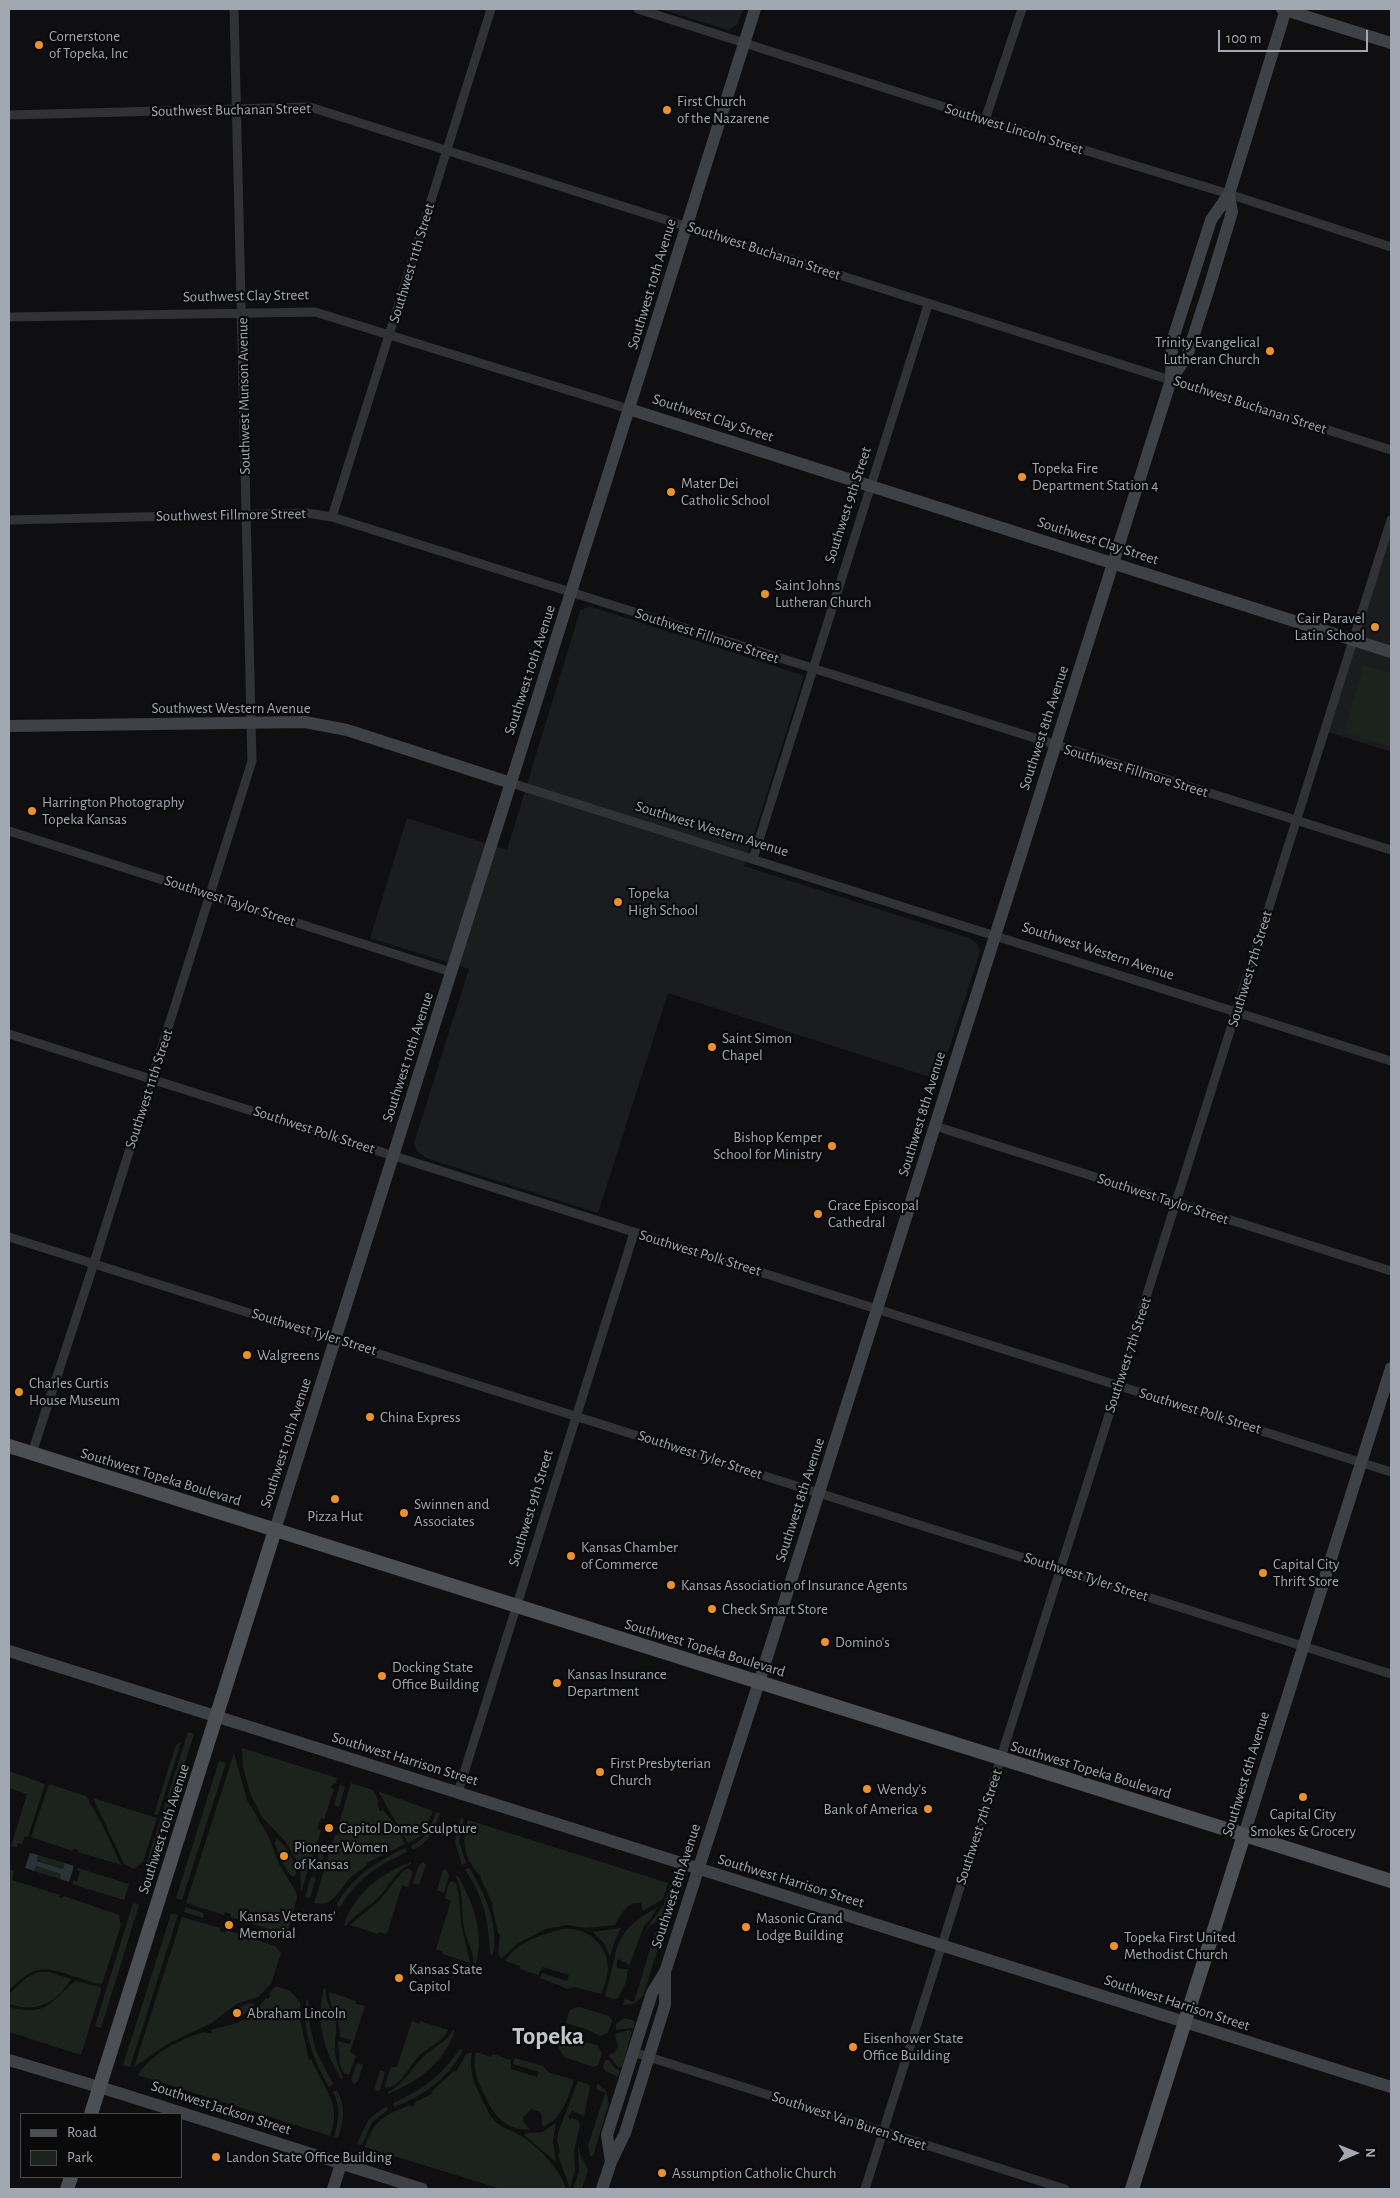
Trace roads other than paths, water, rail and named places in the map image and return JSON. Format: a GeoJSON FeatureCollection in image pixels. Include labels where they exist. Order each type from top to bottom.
{"type":"FeatureCollection","features":[{"type":"Feature","properties":{"kind":"main road","name":"Southwest 10th Avenue"},"geometry":{"type":"LineString","coordinates":[[91,2113],[755,9]]}},
{"type":"Feature","properties":{"kind":"main road"},"geometry":{"type":"LineString","coordinates":[[1285,9],[1391,44]]}},
{"type":"Feature","properties":{"kind":"main road","name":"Southwest 8th Avenue"},"geometry":{"type":"LineString","coordinates":[[610,2162],[607,2135],[633,2052],[652,1993],[665,1972],[760,1682],[1171,380],[1172,342],[1211,220],[1229,194],[1285,9]]}},
{"type":"Feature","properties":{"kind":"main road","name":"Southwest 8th Avenue"},"geometry":{"type":"LineString","coordinates":[[1171,380],[1187,356],[1208,291],[1232,212],[1229,194]]}},
{"type":"Feature","properties":{"kind":"main road","name":"Southwest Clay Street"},"geometry":{"type":"LineString","coordinates":[[629,408],[1391,652]]}},
{"type":"Feature","properties":{"kind":"main road","name":"Southwest Western Avenue"},"geometry":{"type":"LineString","coordinates":[[9,726],[304,722],[338,728],[511,782]]}},
{"type":"Feature","properties":{"kind":"main road","name":"Southwest 6th Avenue"},"geometry":{"type":"LineString","coordinates":[[1132,2189],[1391,1368]]}},
{"type":"Feature","properties":{"kind":"main road","name":"Southwest Topeka Boulevard"},"geometry":{"type":"LineString","coordinates":[[9,1446],[1391,1881]]}},
{"type":"Feature","properties":{"kind":"main road","name":"Southwest Harrison Street"},"geometry":{"type":"LineString","coordinates":[[9,1651],[1391,2087]]}},
{"type":"Feature","properties":{"kind":"main road","name":"Southwest 8th Avenue"},"geometry":{"type":"LineString","coordinates":[[602,2189],[610,2162],[624,2132],[665,2005],[665,1972]]}},
{"type":"Feature","properties":{"kind":"main road","name":"Southwest Jackson Street"},"geometry":{"type":"LineString","coordinates":[[9,2060],[181,2113]]}},
{"type":"Feature","properties":{"kind":"main road","name":"Southwest Jackson Street"},"geometry":{"type":"LineString","coordinates":[[182,2113],[422,2189]]}},
{"type":"Feature","properties":{"kind":"main road"},"geometry":{"type":"LineString","coordinates":[[334,2189],[342,2164]]}},
{"type":"Feature","properties":{"kind":"street","name":"Southwest Munson Avenue"},"geometry":{"type":"LineString","coordinates":[[234,9],[251,723]]}},
{"type":"Feature","properties":{"kind":"street","name":"Southwest 11th Street"},"geometry":{"type":"LineString","coordinates":[[332,517],[491,9]]}},
{"type":"Feature","properties":{"kind":"street","name":"Southwest Lincoln Street"},"geometry":{"type":"LineString","coordinates":[[638,9],[985,120],[1229,194],[1391,246]]}},
{"type":"Feature","properties":{"kind":"street"},"geometry":{"type":"LineString","coordinates":[[985,120],[1022,9]]}},
{"type":"Feature","properties":{"kind":"street","name":"Southwest Buchanan Street"},"geometry":{"type":"LineString","coordinates":[[9,115],[310,107],[687,226],[928,305],[1391,450]]}},
{"type":"Feature","properties":{"kind":"street","name":"Southwest 9th Street"},"geometry":{"type":"LineString","coordinates":[[753,859],[928,305]]}},
{"type":"Feature","properties":{"kind":"street","name":"Southwest Clay Street"},"geometry":{"type":"LineString","coordinates":[[9,318],[315,312],[629,408]]}},
{"type":"Feature","properties":{"kind":"street","name":"Southwest Fillmore Street"},"geometry":{"type":"LineString","coordinates":[[9,520],[307,513],[332,517],[1391,850]]}},
{"type":"Feature","properties":{"kind":"street","name":"Southwest 7th Street"},"geometry":{"type":"LineString","coordinates":[[864,2189],[1177,1203],[1391,520]]}},
{"type":"Feature","properties":{"kind":"street","name":"Southwest 11th Street"},"geometry":{"type":"LineString","coordinates":[[32,1453],[250,770],[253,752],[251,723]]}},
{"type":"Feature","properties":{"kind":"street","name":"Southwest Western Avenue"},"geometry":{"type":"LineString","coordinates":[[511,782],[1391,1061]]}},
{"type":"Feature","properties":{"kind":"street","name":"Southwest Taylor Street"},"geometry":{"type":"LineString","coordinates":[[9,831],[452,972]]}},
{"type":"Feature","properties":{"kind":"street","name":"Southwest Polk Street"},"geometry":{"type":"LineString","coordinates":[[9,1034],[1391,1472]]}},
{"type":"Feature","properties":{"kind":"street","name":"Southwest Taylor Street"},"geometry":{"type":"LineString","coordinates":[[935,1126],[1391,1271]]}},
{"type":"Feature","properties":{"kind":"street","name":"Southwest 9th Street"},"geometry":{"type":"LineString","coordinates":[[458,1792],[634,1233]]}},
{"type":"Feature","properties":{"kind":"street","name":"Southwest Tyler Street"},"geometry":{"type":"LineString","coordinates":[[9,1237],[1391,1674]]}},
{"type":"Feature","properties":{"kind":"street","name":"Southwest Van Buren Street"},"geometry":{"type":"LineString","coordinates":[[633,2052],[1065,2189]]}},
{"type":"Feature","properties":{"kind":"place","name":"Cornerstone of Topeka, Inc"},"geometry":{"type":"Point","coordinates":[39,45]}},
{"type":"Feature","properties":{"kind":"place","name":"First Church of the Nazarene"},"geometry":{"type":"Point","coordinates":[667,110]}},
{"type":"Feature","properties":{"kind":"place","name":"Trinity Evangelical Lutheran Church"},"geometry":{"type":"Point","coordinates":[1270,351]}},
{"type":"Feature","properties":{"kind":"place","name":"Topeka Fire Department Station 4"},"geometry":{"type":"Point","coordinates":[1022,477]}},
{"type":"Feature","properties":{"kind":"place","name":"Mater Dei Catholic School"},"geometry":{"type":"Point","coordinates":[671,492]}},
{"type":"Feature","properties":{"kind":"place","name":"Saint Johns Lutheran Church"},"geometry":{"type":"Point","coordinates":[765,594]}},
{"type":"Feature","properties":{"kind":"place","name":"Cair Paravel Latin School"},"geometry":{"type":"Point","coordinates":[1375,627]}},
{"type":"Feature","properties":{"kind":"place","name":"Harrington Photography Topeka Kansas"},"geometry":{"type":"Point","coordinates":[32,811]}},
{"type":"Feature","properties":{"kind":"place","name":"Topeka High School"},"geometry":{"type":"Point","coordinates":[618,902]}},
{"type":"Feature","properties":{"kind":"place","name":"Saint Simon Chapel"},"geometry":{"type":"Point","coordinates":[712,1047]}},
{"type":"Feature","properties":{"kind":"place","name":"Bishop Kemper School for Ministry"},"geometry":{"type":"Point","coordinates":[832,1146]}},
{"type":"Feature","properties":{"kind":"place","name":"Grace Episcopal Cathedral"},"geometry":{"type":"Point","coordinates":[818,1214]}},
{"type":"Feature","properties":{"kind":"place","name":"Walgreens"},"geometry":{"type":"Point","coordinates":[247,1355]}},
{"type":"Feature","properties":{"kind":"place","name":"Charles Curtis House Museum"},"geometry":{"type":"Point","coordinates":[19,1392]}},
{"type":"Feature","properties":{"kind":"place","name":"China Express"},"geometry":{"type":"Point","coordinates":[370,1417]}},
{"type":"Feature","properties":{"kind":"place","name":"Pizza Hut"},"geometry":{"type":"Point","coordinates":[335,1499]}},
{"type":"Feature","properties":{"kind":"place","name":"Swinnen and Associates"},"geometry":{"type":"Point","coordinates":[404,1513]}},
{"type":"Feature","properties":{"kind":"place","name":"Kansas Chamber of Commerce"},"geometry":{"type":"Point","coordinates":[571,1556]}},
{"type":"Feature","properties":{"kind":"place","name":"Capital City Thrift Store"},"geometry":{"type":"Point","coordinates":[1263,1573]}},
{"type":"Feature","properties":{"kind":"place","name":"Kansas Association of Insurance Agents"},"geometry":{"type":"Point","coordinates":[671,1585]}},
{"type":"Feature","properties":{"kind":"place","name":"Check Smart Store"},"geometry":{"type":"Point","coordinates":[712,1609]}},
{"type":"Feature","properties":{"kind":"place","name":"Domino's"},"geometry":{"type":"Point","coordinates":[825,1642]}},
{"type":"Feature","properties":{"kind":"place","name":"Docking State Office Building"},"geometry":{"type":"Point","coordinates":[382,1676]}},
{"type":"Feature","properties":{"kind":"place","name":"Kansas Insurance Department"},"geometry":{"type":"Point","coordinates":[557,1683]}},
{"type":"Feature","properties":{"kind":"place","name":"First Presbyterian Church"},"geometry":{"type":"Point","coordinates":[600,1772]}},
{"type":"Feature","properties":{"kind":"place","name":"Wendy's"},"geometry":{"type":"Point","coordinates":[867,1789]}},
{"type":"Feature","properties":{"kind":"place","name":"Capital City Smokes & Grocery"},"geometry":{"type":"Point","coordinates":[1303,1797]}},
{"type":"Feature","properties":{"kind":"place","name":"Bank of America"},"geometry":{"type":"Point","coordinates":[928,1809]}},
{"type":"Feature","properties":{"kind":"place","name":"Capitol Dome Sculpture"},"geometry":{"type":"Point","coordinates":[329,1828]}},
{"type":"Feature","properties":{"kind":"place","name":"Pioneer Women of Kansas"},"geometry":{"type":"Point","coordinates":[284,1856]}},
{"type":"Feature","properties":{"kind":"place","name":"Kansas Veterans' Memorial"},"geometry":{"type":"Point","coordinates":[229,1925]}},
{"type":"Feature","properties":{"kind":"place","name":"Masonic Grand Lodge Building"},"geometry":{"type":"Point","coordinates":[746,1927]}},
{"type":"Feature","properties":{"kind":"place","name":"Topeka First United Methodist Church"},"geometry":{"type":"Point","coordinates":[1114,1946]}},
{"type":"Feature","properties":{"kind":"place","name":"Kansas State Capitol"},"geometry":{"type":"Point","coordinates":[399,1978]}},
{"type":"Feature","properties":{"kind":"place","name":"Abraham Lincoln"},"geometry":{"type":"Point","coordinates":[237,2013]}},
{"type":"Feature","properties":{"kind":"place","name":"Eisenhower State Office Building"},"geometry":{"type":"Point","coordinates":[853,2047]}},
{"type":"Feature","properties":{"kind":"place","name":"Landon State Office Building"},"geometry":{"type":"Point","coordinates":[216,2157]}},
{"type":"Feature","properties":{"kind":"place","name":"Assumption Catholic Church"},"geometry":{"type":"Point","coordinates":[662,2173]}},
{"type":"Feature","properties":{"kind":"district","name":"Topeka"},"geometry":{"type":"Point","coordinates":[548,2036]}}]}
